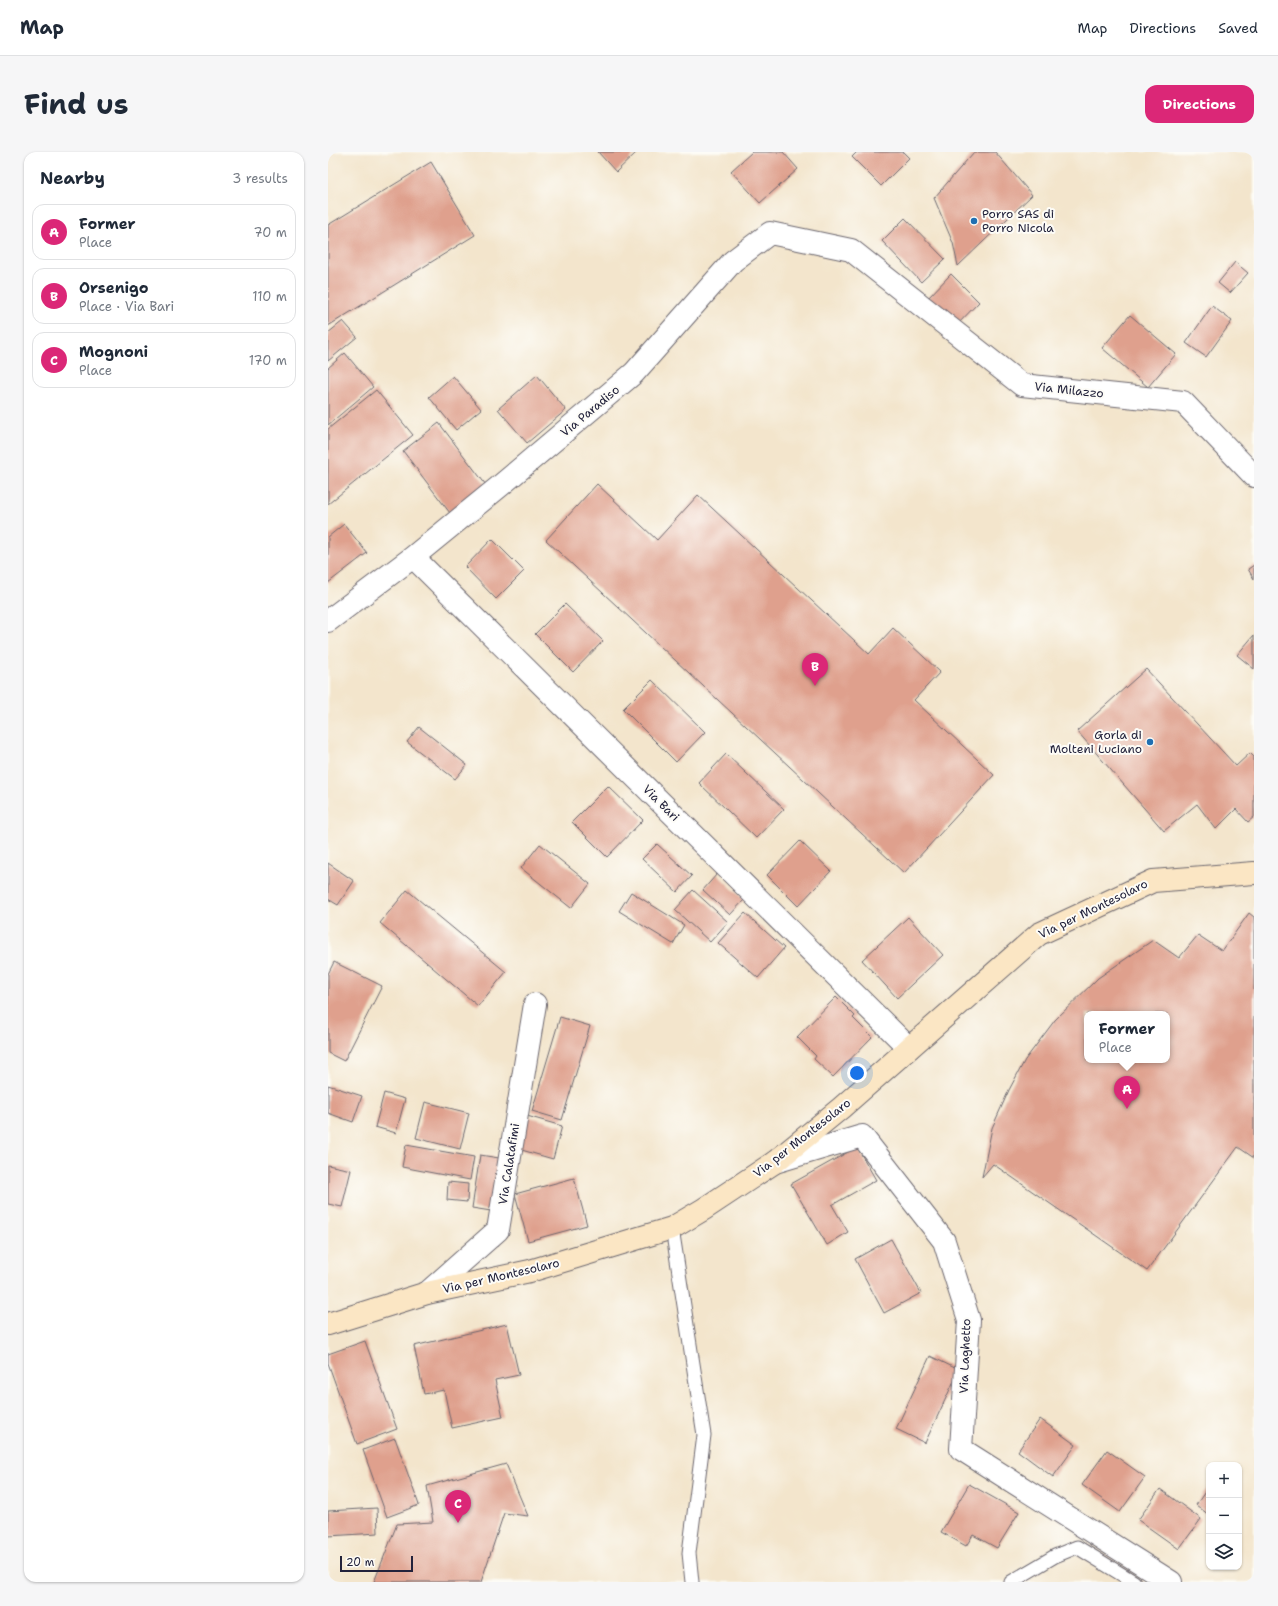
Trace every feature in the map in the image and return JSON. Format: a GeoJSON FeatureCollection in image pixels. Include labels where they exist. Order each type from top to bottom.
{"type":"FeatureCollection","features":[{"type":"Feature","properties":{"kind":"main road","name":"Via per Montesolaro"},"geometry":{"type":"LineString","coordinates":[[328,1324],[427,1293],[530,1271],[672,1228],[704,1209],[775,1162],[841,1108],[1038,934],[1152,880],[1254,873]]}},
{"type":"Feature","properties":{"kind":"street","name":"Via Paradiso"},"geometry":{"type":"LineString","coordinates":[[328,621],[413,557],[634,373],[733,261],[770,233],[851,250]]}},
{"type":"Feature","properties":{"kind":"street","name":"Via Milazzo"},"geometry":{"type":"LineString","coordinates":[[851,250],[1022,385],[1183,402],[1254,476]]}},
{"type":"Feature","properties":{"kind":"street","name":"Via Bari"},"geometry":{"type":"LineString","coordinates":[[413,557],[909,1048]]}},
{"type":"Feature","properties":{"kind":"street","name":"Via Calatafimi"},"geometry":{"type":"LineString","coordinates":[[427,1293],[498,1230],[535,1004]]}},
{"type":"Feature","properties":{"kind":"street","name":"Via Laghetto"},"geometry":{"type":"LineString","coordinates":[[775,1162],[862,1136],[944,1242],[969,1320],[960,1449],[1171,1582]]}},
{"type":"Feature","properties":{"kind":"lane"},"geometry":{"type":"LineString","coordinates":[[672,1228],[704,1435],[689,1553],[692,1582]]}},
{"type":"Feature","properties":{"kind":"lane"},"geometry":{"type":"LineString","coordinates":[[1011,1582],[1055,1556],[1077,1547],[1134,1582]]}},
{"type":"Feature","properties":{"kind":"building"},"geometry":{"type":"Polygon","coordinates":[[[598,152],[637,152],[616,172],[598,152]]]}},
{"type":"Feature","properties":{"kind":"building"},"geometry":{"type":"Polygon","coordinates":[[[752,152],[783,152],[798,169],[760,203],[731,171],[752,152]]]}},
{"type":"Feature","properties":{"kind":"building"},"geometry":{"type":"Polygon","coordinates":[[[857,152],[903,152],[909,158],[881,186],[852,157],[857,152]]]}},
{"type":"Feature","properties":{"kind":"building","name":"Porro SAS di Porro Nicola"},"geometry":{"type":"Polygon","coordinates":[[[974,152],[995,152],[1032,195],[958,266],[953,243],[934,198],[974,152]]]}},
{"type":"Feature","properties":{"kind":"building"},"geometry":{"type":"Polygon","coordinates":[[[431,162],[475,235],[328,326],[328,225],[431,162]]]}},
{"type":"Feature","properties":{"kind":"building"},"geometry":{"type":"Polygon","coordinates":[[[905,218],[945,259],[921,282],[882,241],[905,218]]]}},
{"type":"Feature","properties":{"kind":"building"},"geometry":{"type":"Polygon","coordinates":[[[1235,262],[1248,273],[1230,293],[1218,283],[1235,262]]]}},
{"type":"Feature","properties":{"kind":"building"},"geometry":{"type":"Polygon","coordinates":[[[951,274],[979,302],[955,327],[927,299],[951,274]]]}},
{"type":"Feature","properties":{"kind":"building"},"geometry":{"type":"Polygon","coordinates":[[[1212,306],[1232,321],[1206,357],[1186,343],[1212,306]]]}},
{"type":"Feature","properties":{"kind":"building"},"geometry":{"type":"Polygon","coordinates":[[[1130,315],[1176,354],[1148,387],[1102,348],[1130,315]]]}},
{"type":"Feature","properties":{"kind":"building"},"geometry":{"type":"Polygon","coordinates":[[[343,321],[357,337],[328,361],[328,333],[343,321]]]}},
{"type":"Feature","properties":{"kind":"building"},"geometry":{"type":"Polygon","coordinates":[[[345,353],[373,387],[328,425],[328,368],[345,353]]]}},
{"type":"Feature","properties":{"kind":"building"},"geometry":{"type":"Polygon","coordinates":[[[537,375],[566,410],[527,443],[498,409],[537,375]]]}},
{"type":"Feature","properties":{"kind":"building"},"geometry":{"type":"Polygon","coordinates":[[[453,376],[481,409],[456,430],[429,397],[453,376]]]}},
{"type":"Feature","properties":{"kind":"building"},"geometry":{"type":"Polygon","coordinates":[[[376,390],[413,435],[328,504],[328,429],[376,390]]]}},
{"type":"Feature","properties":{"kind":"building"},"geometry":{"type":"Polygon","coordinates":[[[439,423],[486,485],[450,513],[403,451],[439,423]]]}},
{"type":"Feature","properties":{"kind":"building"},"geometry":{"type":"Polygon","coordinates":[[[597,484],[657,540],[698,495],[869,654],[893,628],[940,672],[914,700],[994,775],[904,873],[546,540],[597,484]]]}},
{"type":"Feature","properties":{"kind":"building"},"geometry":{"type":"Polygon","coordinates":[[[344,524],[367,553],[328,583],[328,537],[344,524]]]}},
{"type":"Feature","properties":{"kind":"building"},"geometry":{"type":"Polygon","coordinates":[[[492,539],[524,571],[496,599],[465,567],[492,539]]]}},
{"type":"Feature","properties":{"kind":"building"},"geometry":{"type":"Polygon","coordinates":[[[1254,565],[1254,579],[1248,569],[1254,565]]]}},
{"type":"Feature","properties":{"kind":"building"},"geometry":{"type":"Polygon","coordinates":[[[565,604],[603,641],[573,672],[535,634],[565,604]]]}},
{"type":"Feature","properties":{"kind":"building"},"geometry":{"type":"Polygon","coordinates":[[[1254,635],[1254,669],[1237,655],[1254,635]]]}},
{"type":"Feature","properties":{"kind":"building","name":"Gorla di Molteni Luciano"},"geometry":{"type":"Polygon","coordinates":[[[1146,669],[1236,766],[1250,753],[1254,757],[1254,817],[1248,822],[1236,809],[1216,829],[1197,804],[1164,831],[1077,731],[1146,669]]]}},
{"type":"Feature","properties":{"kind":"building"},"geometry":{"type":"Polygon","coordinates":[[[652,680],[705,732],[676,762],[623,709],[652,680]]]}},
{"type":"Feature","properties":{"kind":"building"},"geometry":{"type":"Polygon","coordinates":[[[419,727],[467,765],[455,779],[407,742],[419,727]]]}},
{"type":"Feature","properties":{"kind":"building"},"geometry":{"type":"Polygon","coordinates":[[[726,754],[784,809],[756,838],[699,783],[726,754]]]}},
{"type":"Feature","properties":{"kind":"building"},"geometry":{"type":"Polygon","coordinates":[[[608,786],[643,820],[607,857],[572,822],[608,786]]]}},
{"type":"Feature","properties":{"kind":"building"},"geometry":{"type":"Polygon","coordinates":[[[800,841],[831,871],[798,906],[767,875],[800,841]]]}},
{"type":"Feature","properties":{"kind":"building"},"geometry":{"type":"Polygon","coordinates":[[[540,844],[590,884],[571,908],[521,868],[540,844]]]}},
{"type":"Feature","properties":{"kind":"building"},"geometry":{"type":"Polygon","coordinates":[[[657,844],[692,876],[677,892],[642,859],[657,844]]]}},
{"type":"Feature","properties":{"kind":"building"},"geometry":{"type":"Polygon","coordinates":[[[328,863],[354,881],[338,905],[328,899],[328,863]]]}},
{"type":"Feature","properties":{"kind":"building"},"geometry":{"type":"Polygon","coordinates":[[[717,874],[744,900],[730,915],[703,890],[717,874]]]}},
{"type":"Feature","properties":{"kind":"building"},"geometry":{"type":"Polygon","coordinates":[[[407,890],[506,972],[478,1006],[380,923],[407,890]]]}},
{"type":"Feature","properties":{"kind":"building"},"geometry":{"type":"Polygon","coordinates":[[[693,890],[728,922],[710,942],[675,910],[693,890]]]}},
{"type":"Feature","properties":{"kind":"building"},"geometry":{"type":"Polygon","coordinates":[[[631,892],[684,925],[673,944],[619,911],[631,892]]]}},
{"type":"Feature","properties":{"kind":"building"},"geometry":{"type":"Polygon","coordinates":[[[745,913],[784,948],[758,978],[718,943],[745,913]]]}},
{"type":"Feature","properties":{"kind":"building"},"geometry":{"type":"Polygon","coordinates":[[[1249,913],[1254,917],[1254,1158],[1238,1147],[1147,1271],[993,1164],[982,1177],[992,1128],[1009,1090],[1025,1060],[1055,1020],[1098,978],[1153,940],[1179,958],[1198,935],[1222,951],[1249,913]]]}},
{"type":"Feature","properties":{"kind":"building"},"geometry":{"type":"Polygon","coordinates":[[[908,917],[943,955],[897,998],[862,960],[908,917]]]}},
{"type":"Feature","properties":{"kind":"building"},"geometry":{"type":"Polygon","coordinates":[[[334,962],[382,986],[344,1061],[328,1053],[328,974],[334,962]]]}},
{"type":"Feature","properties":{"kind":"building"},"geometry":{"type":"Polygon","coordinates":[[[836,997],[855,1016],[853,1018],[872,1037],[833,1077],[814,1059],[816,1056],[797,1037],[836,997]]]}},
{"type":"Feature","properties":{"kind":"building"},"geometry":{"type":"Polygon","coordinates":[[[560,1017],[590,1026],[562,1120],[532,1111],[560,1017]]]}},
{"type":"Feature","properties":{"kind":"building"},"geometry":{"type":"Polygon","coordinates":[[[328,1085],[362,1096],[353,1122],[328,1113],[328,1085]]]}},
{"type":"Feature","properties":{"kind":"building"},"geometry":{"type":"Polygon","coordinates":[[[384,1093],[405,1099],[396,1133],[375,1127],[384,1093]]]}},
{"type":"Feature","properties":{"kind":"building"},"geometry":{"type":"Polygon","coordinates":[[[425,1102],[469,1113],[460,1149],[416,1138],[425,1102]]]}},
{"type":"Feature","properties":{"kind":"building"},"geometry":{"type":"Polygon","coordinates":[[[527,1116],[562,1126],[553,1159],[518,1149],[527,1116]]]}},
{"type":"Feature","properties":{"kind":"building"},"geometry":{"type":"Polygon","coordinates":[[[406,1145],[474,1157],[470,1180],[402,1167],[406,1145]]]}},
{"type":"Feature","properties":{"kind":"building"},"geometry":{"type":"Polygon","coordinates":[[[857,1147],[876,1180],[832,1205],[848,1232],[827,1245],[791,1184],[857,1147]]]}},
{"type":"Feature","properties":{"kind":"building"},"geometry":{"type":"Polygon","coordinates":[[[480,1155],[499,1158],[491,1211],[472,1208],[480,1155]]]}},
{"type":"Feature","properties":{"kind":"building"},"geometry":{"type":"Polygon","coordinates":[[[328,1165],[351,1170],[342,1207],[328,1204],[328,1165]]]}},
{"type":"Feature","properties":{"kind":"building"},"geometry":{"type":"Polygon","coordinates":[[[574,1178],[587,1225],[528,1241],[515,1194],[574,1178]]]}},
{"type":"Feature","properties":{"kind":"building"},"geometry":{"type":"Polygon","coordinates":[[[448,1182],[468,1184],[467,1202],[447,1200],[448,1182]]]}},
{"type":"Feature","properties":{"kind":"building"},"geometry":{"type":"Polygon","coordinates":[[[891,1239],[921,1293],[884,1313],[855,1259],[891,1239]]]}},
{"type":"Feature","properties":{"kind":"building"},"geometry":{"type":"Polygon","coordinates":[[[507,1324],[519,1375],[495,1380],[503,1417],[452,1428],[444,1390],[424,1394],[414,1346],[507,1324]]]}},
{"type":"Feature","properties":{"kind":"building"},"geometry":{"type":"Polygon","coordinates":[[[365,1341],[397,1429],[357,1444],[328,1363],[328,1354],[365,1341]]]}},
{"type":"Feature","properties":{"kind":"building"},"geometry":{"type":"Polygon","coordinates":[[[930,1356],[959,1370],[925,1443],[896,1429],[930,1356]]]}},
{"type":"Feature","properties":{"kind":"building"},"geometry":{"type":"Polygon","coordinates":[[[1040,1419],[1076,1445],[1053,1477],[1018,1451],[1040,1419]]]}},
{"type":"Feature","properties":{"kind":"building"},"geometry":{"type":"Polygon","coordinates":[[[395,1438],[419,1505],[387,1517],[363,1450],[395,1438]]]}},
{"type":"Feature","properties":{"kind":"building"},"geometry":{"type":"Polygon","coordinates":[[[1107,1450],[1145,1477],[1120,1512],[1082,1485],[1107,1450]]]}},
{"type":"Feature","properties":{"kind":"building"},"geometry":{"type":"Polygon","coordinates":[[[506,1464],[528,1516],[504,1513],[481,1582],[374,1582],[397,1524],[433,1522],[427,1486],[506,1464]]]}},
{"type":"Feature","properties":{"kind":"building"},"geometry":{"type":"Polygon","coordinates":[[[969,1484],[1019,1512],[997,1548],[973,1535],[966,1546],[941,1532],[969,1484]]]}},
{"type":"Feature","properties":{"kind":"building"},"geometry":{"type":"Polygon","coordinates":[[[1160,1489],[1201,1519],[1179,1549],[1138,1520],[1160,1489]]]}},
{"type":"Feature","properties":{"kind":"building"},"geometry":{"type":"Polygon","coordinates":[[[1206,1490],[1206,1513],[1196,1505],[1206,1490]]]}},
{"type":"Feature","properties":{"kind":"building"},"geometry":{"type":"Polygon","coordinates":[[[377,1508],[378,1533],[328,1536],[328,1511],[377,1508]]]}},
{"type":"Feature","properties":{"kind":"place","name":"Porro SAS di Porro Nicola"},"geometry":{"type":"Point","coordinates":[974,221]}},
{"type":"Feature","properties":{"kind":"place","name":"Orsenigo"},"geometry":{"type":"Point","coordinates":[815,686]}},
{"type":"Feature","properties":{"kind":"place","name":"Gorla di Molteni Luciano"},"geometry":{"type":"Point","coordinates":[1150,742]}},
{"type":"Feature","properties":{"kind":"place","name":"Former"},"geometry":{"type":"Point","coordinates":[1127,1109]}},
{"type":"Feature","properties":{"kind":"place","name":"Mognoni"},"geometry":{"type":"Point","coordinates":[458,1523]}}]}
